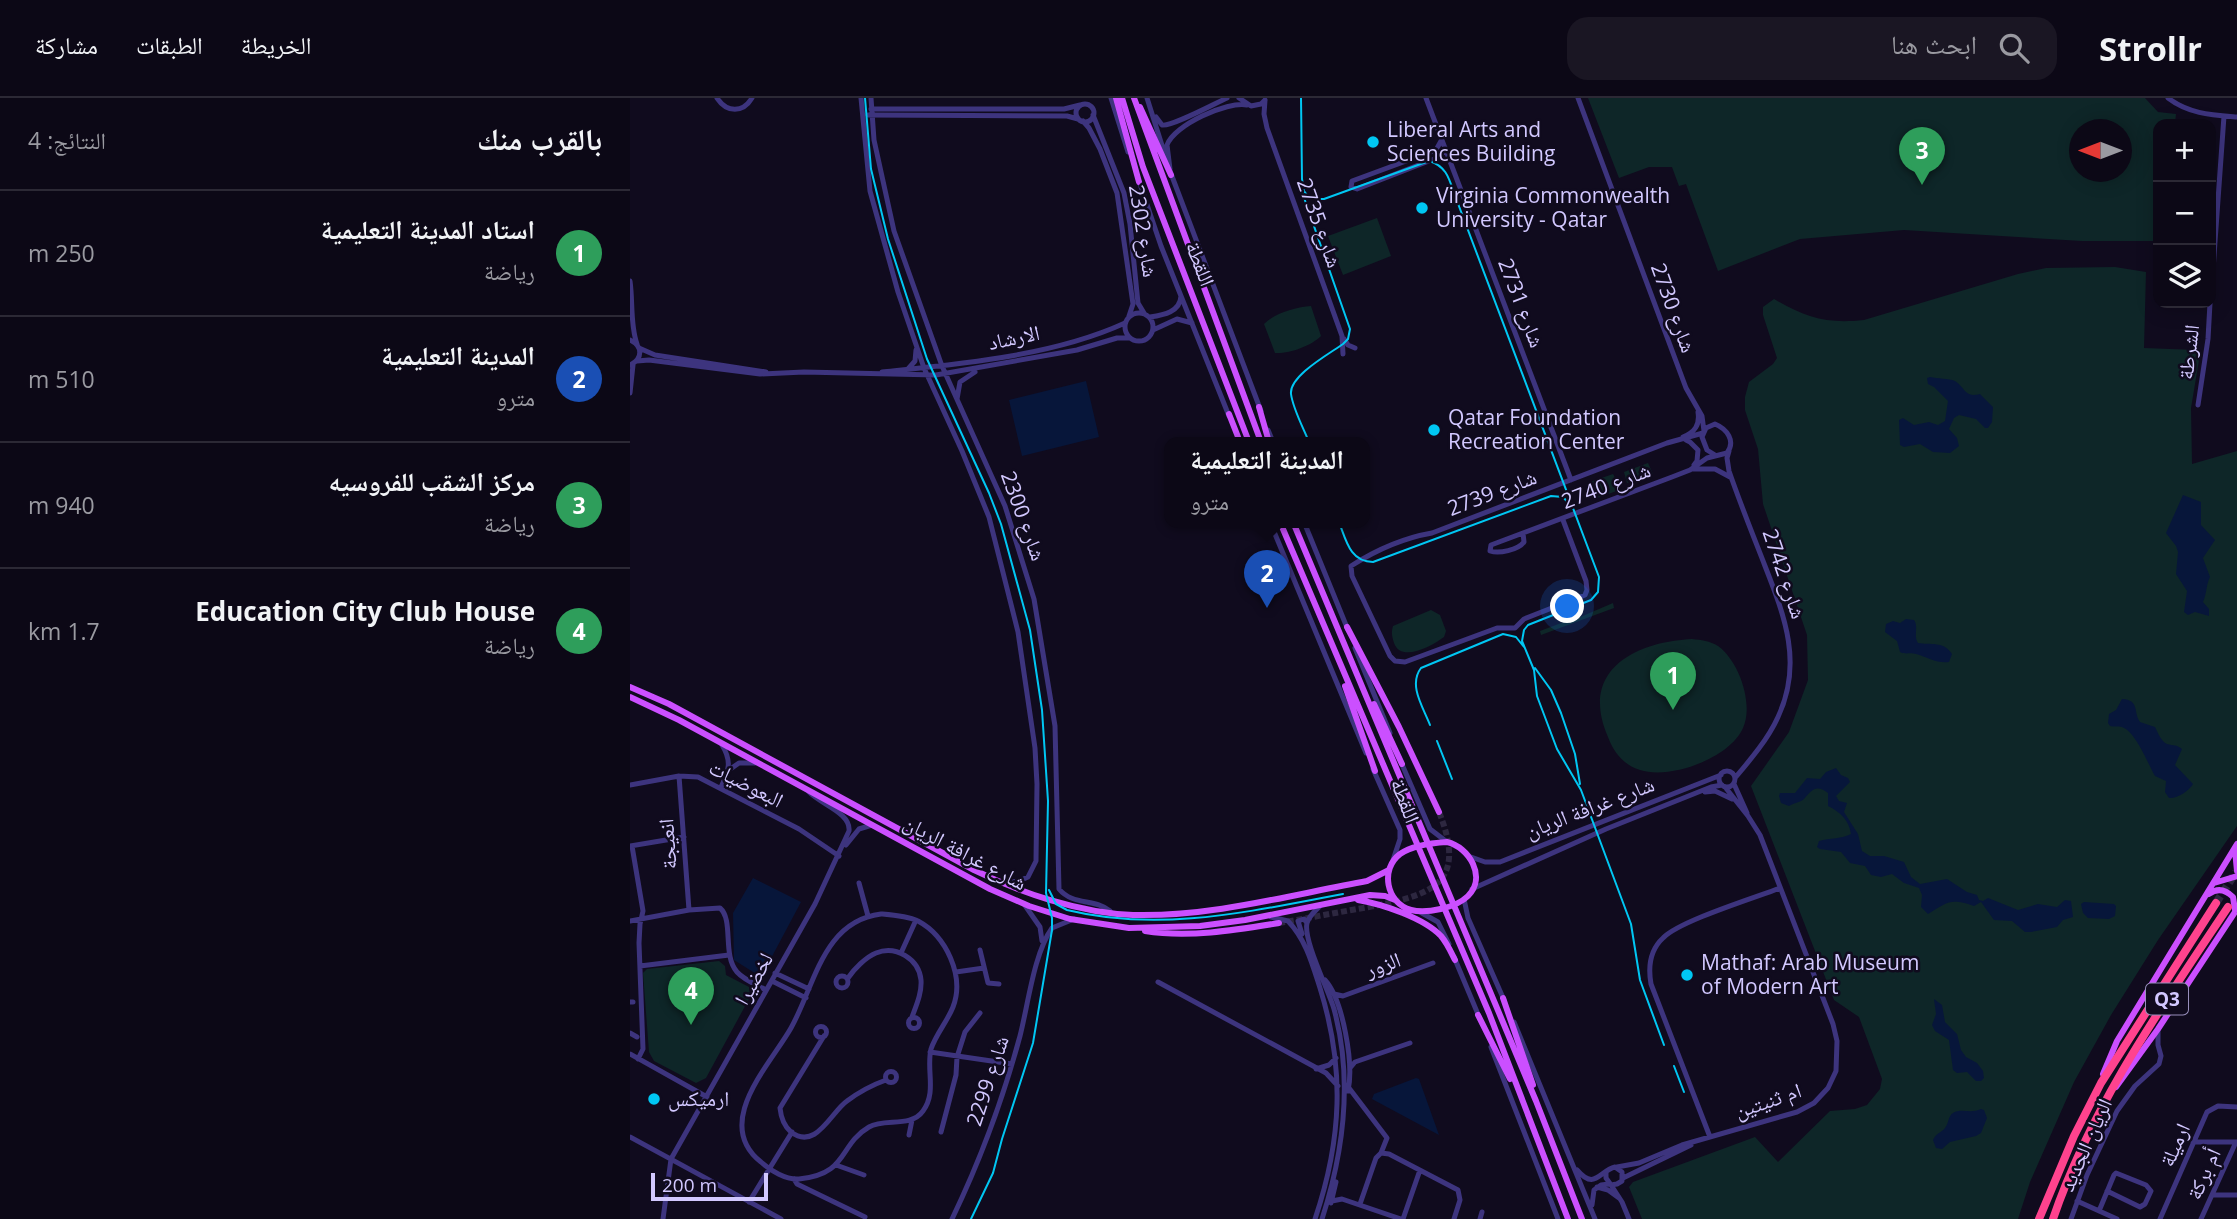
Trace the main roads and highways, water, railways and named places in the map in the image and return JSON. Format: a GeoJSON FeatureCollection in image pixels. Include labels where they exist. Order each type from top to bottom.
{"type":"FeatureCollection","features":[{"type":"Feature","properties":{"kind":"highway","name":"Q3"},"geometry":{"type":"LineString","coordinates":[[2039,1219],[2069,1146],[2101,1083],[2216,903]]}},
{"type":"Feature","properties":{"kind":"highway","name":"Q3"},"geometry":{"type":"LineString","coordinates":[[2053,1219],[2073,1170],[2110,1094],[2155,1017],[2233,910]]}},
{"type":"Feature","properties":{"kind":"main road"},"geometry":{"type":"LineString","coordinates":[[1114,98],[1139,182]]}},
{"type":"Feature","properties":{"kind":"main road","name":"اللقطة"},"geometry":{"type":"LineString","coordinates":[[1122,98],[1143,167],[1247,437]]}},
{"type":"Feature","properties":{"kind":"main road"},"geometry":{"type":"LineString","coordinates":[[1135,98],[1171,175]]}},
{"type":"Feature","properties":{"kind":"main road","name":"اللقطة"},"geometry":{"type":"LineString","coordinates":[[1135,98],[1259,437]]}},
{"type":"Feature","properties":{"kind":"main road"},"geometry":{"type":"LineString","coordinates":[[1259,407],[1269,437]]}},
{"type":"Feature","properties":{"kind":"main road"},"geometry":{"type":"LineString","coordinates":[[1228,414],[1237,437]]}},
{"type":"Feature","properties":{"kind":"main road","name":"اللقطة"},"geometry":{"type":"LineString","coordinates":[[1283,528],[1444,907],[1521,1095],[1568,1219]]}},
{"type":"Feature","properties":{"kind":"main road","name":"اللقطة"},"geometry":{"type":"LineString","coordinates":[[1296,528],[1536,1101],[1582,1219]]}},
{"type":"Feature","properties":{"kind":"main road"},"geometry":{"type":"LineString","coordinates":[[1336,626],[1402,764]]}},
{"type":"Feature","properties":{"kind":"main road"},"geometry":{"type":"LineString","coordinates":[[1347,627],[1405,738],[1439,812]]}},
{"type":"Feature","properties":{"kind":"main road"},"geometry":{"type":"LineString","coordinates":[[1326,631],[1375,771]]}},
{"type":"Feature","properties":{"kind":"main road","name":"شارع غرافة الريان"},"geometry":{"type":"LineString","coordinates":[[630,687],[669,704],[952,859],[1002,883],[1054,901],[1131,915],[1202,911],[1367,881],[1389,870]]}},
{"type":"Feature","properties":{"kind":"main road","name":"شارع غرافة الريان"},"geometry":{"type":"LineString","coordinates":[[630,697],[721,742],[990,890],[1024,904],[1074,919],[1129,928],[1200,926],[1377,895],[1395,900]]}},
{"type":"Feature","properties":{"kind":"main road","name":"اللقطة"},"geometry":{"type":"LineString","coordinates":[[1389,870],[1393,860],[1418,846],[1447,842],[1461,847],[1471,857],[1475,873],[1472,889],[1464,899],[1453,904]]}},
{"type":"Feature","properties":{"kind":"main road"},"geometry":{"type":"LineString","coordinates":[[2236,846],[2237,871]]}},
{"type":"Feature","properties":{"kind":"main road"},"geometry":{"type":"LineString","coordinates":[[2101,1083],[2117,1041],[2236,846]]}},
{"type":"Feature","properties":{"kind":"main road"},"geometry":{"type":"LineString","coordinates":[[1389,870],[1388,885],[1395,900],[1405,908],[1417,911],[1453,904]]}},
{"type":"Feature","properties":{"kind":"main road"},"geometry":{"type":"LineString","coordinates":[[2214,883],[2237,876]]}},
{"type":"Feature","properties":{"kind":"main road"},"geometry":{"type":"LineString","coordinates":[[2110,1094],[2158,1029],[2236,904],[2234,897],[2227,891],[2220,890],[2206,897]]}},
{"type":"Feature","properties":{"kind":"main road"},"geometry":{"type":"LineString","coordinates":[[1353,899],[1373,902],[1427,925],[1440,935],[1455,960]]}},
{"type":"Feature","properties":{"kind":"main road"},"geometry":{"type":"LineString","coordinates":[[1129,928],[1164,934],[1196,933],[1279,923]]}},
{"type":"Feature","properties":{"kind":"main road"},"geometry":{"type":"LineString","coordinates":[[1503,998],[1530,1075],[1536,1101]]}},
{"type":"Feature","properties":{"kind":"main road"},"geometry":{"type":"LineString","coordinates":[[1478,1015],[1521,1095]]}},
{"type":"Feature","properties":{"kind":"water"},"geometry":{"type":"Polygon","coordinates":[[[1927,378],[1955,381],[1971,395],[1980,394],[1993,407],[1992,422],[1988,428],[1976,419],[1959,415],[1954,418],[1949,429],[1957,438],[1959,446],[1950,453],[1933,452],[1920,444],[1904,447],[1900,445],[1899,420],[1903,418],[1914,425],[1929,422],[1938,425],[1945,421],[1948,401],[1928,384],[1927,378]]]}},
{"type":"Feature","properties":{"kind":"water"},"geometry":{"type":"Polygon","coordinates":[[[1086,381],[1099,437],[1022,456],[1009,400],[1086,381]]]}},
{"type":"Feature","properties":{"kind":"water"},"geometry":{"type":"Polygon","coordinates":[[[2183,495],[2201,502],[2201,525],[2215,540],[2203,558],[2210,577],[2203,602],[2209,609],[2209,616],[2195,612],[2188,615],[2184,612],[2187,591],[2176,574],[2176,546],[2166,533],[2183,495]]]}},
{"type":"Feature","properties":{"kind":"water"},"geometry":{"type":"Polygon","coordinates":[[[1906,619],[1914,620],[1918,643],[1936,644],[1949,650],[1952,654],[1949,662],[1900,652],[1897,641],[1885,632],[1886,624],[1893,621],[1900,623],[1906,619]]]}},
{"type":"Feature","properties":{"kind":"water"},"geometry":{"type":"Polygon","coordinates":[[[2122,699],[2134,704],[2140,722],[2155,727],[2165,743],[2182,749],[2175,765],[2193,784],[2182,794],[2169,798],[2165,792],[2166,781],[2155,776],[2132,735],[2122,727],[2110,726],[2108,723],[2109,714],[2116,710],[2122,699]]]}},
{"type":"Feature","properties":{"kind":"water"},"geometry":{"type":"Polygon","coordinates":[[[1836,768],[1850,782],[1836,796],[1839,801],[1847,803],[1844,812],[1858,834],[1862,851],[1870,856],[1884,856],[1904,862],[1911,877],[1920,884],[1947,879],[1977,895],[1979,900],[1988,898],[2018,910],[2038,904],[2057,907],[2065,900],[2071,901],[2073,917],[2063,920],[2057,927],[2025,932],[2012,921],[1994,920],[1981,902],[1974,906],[1950,902],[1928,914],[1921,907],[1922,895],[1919,888],[1904,883],[1892,874],[1881,877],[1871,875],[1865,866],[1850,863],[1841,852],[1820,849],[1817,847],[1819,841],[1851,834],[1843,817],[1828,806],[1828,793],[1814,789],[1803,800],[1789,806],[1781,803],[1779,796],[1780,793],[1795,793],[1807,778],[1820,779],[1826,772],[1836,768]]]}},
{"type":"Feature","properties":{"kind":"water"},"geometry":{"type":"Polygon","coordinates":[[[753,878],[801,902],[761,977],[734,960],[733,913],[753,878]]]}},
{"type":"Feature","properties":{"kind":"water"},"geometry":{"type":"Polygon","coordinates":[[[2081,904],[2114,904],[2115,916],[2109,919],[2088,918],[2083,913],[2081,904]]]}},
{"type":"Feature","properties":{"kind":"water"},"geometry":{"type":"Polygon","coordinates":[[[1934,999],[1942,1005],[1945,1022],[1957,1034],[1961,1050],[1983,1071],[1984,1078],[1981,1081],[1976,1081],[1967,1072],[1957,1073],[1953,1070],[1949,1040],[1935,1031],[1932,1025],[1936,1014],[1934,999]]]}},
{"type":"Feature","properties":{"kind":"water"},"geometry":{"type":"Polygon","coordinates":[[[1419,1079],[1439,1135],[1372,1099],[1374,1094],[1419,1079]]]}},
{"type":"Feature","properties":{"kind":"water"},"geometry":{"type":"Polygon","coordinates":[[[1981,1109],[1987,1118],[1981,1133],[1950,1142],[1942,1149],[1936,1148],[1933,1140],[1945,1128],[1951,1114],[1981,1109]]]}},
{"type":"Feature","properties":{"kind":"tunnel"},"geometry":{"type":"LineString","coordinates":[[1279,923],[1391,902],[1426,891],[1438,882],[1446,871],[1449,856],[1447,836],[1439,812]]}},
{"type":"Feature","properties":{"kind":"tunnel"},"geometry":{"type":"LineString","coordinates":[[2216,903],[2236,872]]}},
{"type":"Feature","properties":{"kind":"tram line"},"geometry":{"type":"LineString","coordinates":[[865,98],[871,169],[888,239],[927,359],[1001,524],[1030,630],[1042,710],[1048,801],[1046,893],[1052,930],[1033,1043],[993,1173],[971,1219]]}},
{"type":"Feature","properties":{"kind":"tram line"},"geometry":{"type":"LineString","coordinates":[[1301,98],[1302,179],[1304,191],[1310,199],[1324,199],[1429,161],[1443,169],[1450,182],[1599,577],[1598,592],[1591,600],[1528,625],[1522,641],[1534,670],[1537,696],[1557,749],[1581,790],[1631,924],[1640,980],[1664,1045]]}},
{"type":"Feature","properties":{"kind":"tram line"},"geometry":{"type":"LineString","coordinates":[[1301,189],[1350,329],[1348,339],[1303,373],[1292,387],[1294,406],[1307,437]]}},
{"type":"Feature","properties":{"kind":"tram line"},"geometry":{"type":"LineString","coordinates":[[1341,528],[1354,554],[1365,561],[1373,562],[1551,496],[1563,497],[1571,506]]}},
{"type":"Feature","properties":{"kind":"tram line"},"geometry":{"type":"LineString","coordinates":[[1430,725],[1416,689],[1417,675],[1421,668],[1503,634],[1516,637],[1524,647]]}},
{"type":"Feature","properties":{"kind":"tram line"},"geometry":{"type":"LineString","coordinates":[[1535,668],[1551,690],[1561,713],[1575,754],[1580,784]]}},
{"type":"Feature","properties":{"kind":"tram line"},"geometry":{"type":"LineString","coordinates":[[1437,741],[1452,779]]}},
{"type":"Feature","properties":{"kind":"tram line"},"geometry":{"type":"LineString","coordinates":[[1049,890],[1056,904],[1067,910],[1137,920],[1171,920],[1240,913],[1343,894]]}},
{"type":"Feature","properties":{"kind":"tram line"},"geometry":{"type":"LineString","coordinates":[[1674,1066],[1684,1092]]}},
{"type":"Feature","properties":{"kind":"place","name":"Liberal Arts and Sciences Building"},"geometry":{"type":"Point","coordinates":[1373,142]}},
{"type":"Feature","properties":{"kind":"place","name":"مركز الشقب للفروسيه"},"geometry":{"type":"Point","coordinates":[1922,185]}},
{"type":"Feature","properties":{"kind":"place","name":"Virginia Commonwealth University - Qatar"},"geometry":{"type":"Point","coordinates":[1422,208]}},
{"type":"Feature","properties":{"kind":"place","name":"Qatar Foundation Recreation Center"},"geometry":{"type":"Point","coordinates":[1434,430]}},
{"type":"Feature","properties":{"kind":"place","name":"المدينة التعليمية"},"geometry":{"type":"Point","coordinates":[1267,608]}},
{"type":"Feature","properties":{"kind":"place","name":"استاد المدينة التعليمية"},"geometry":{"type":"Point","coordinates":[1673,710]}},
{"type":"Feature","properties":{"kind":"place","name":"Mathaf: Arab Museum of Modern Art"},"geometry":{"type":"Point","coordinates":[1687,975]}},
{"type":"Feature","properties":{"kind":"place","name":"Education City Club House"},"geometry":{"type":"Point","coordinates":[691,1025]}},
{"type":"Feature","properties":{"kind":"place","name":"ارميكس"},"geometry":{"type":"Point","coordinates":[654,1099]}}]}
